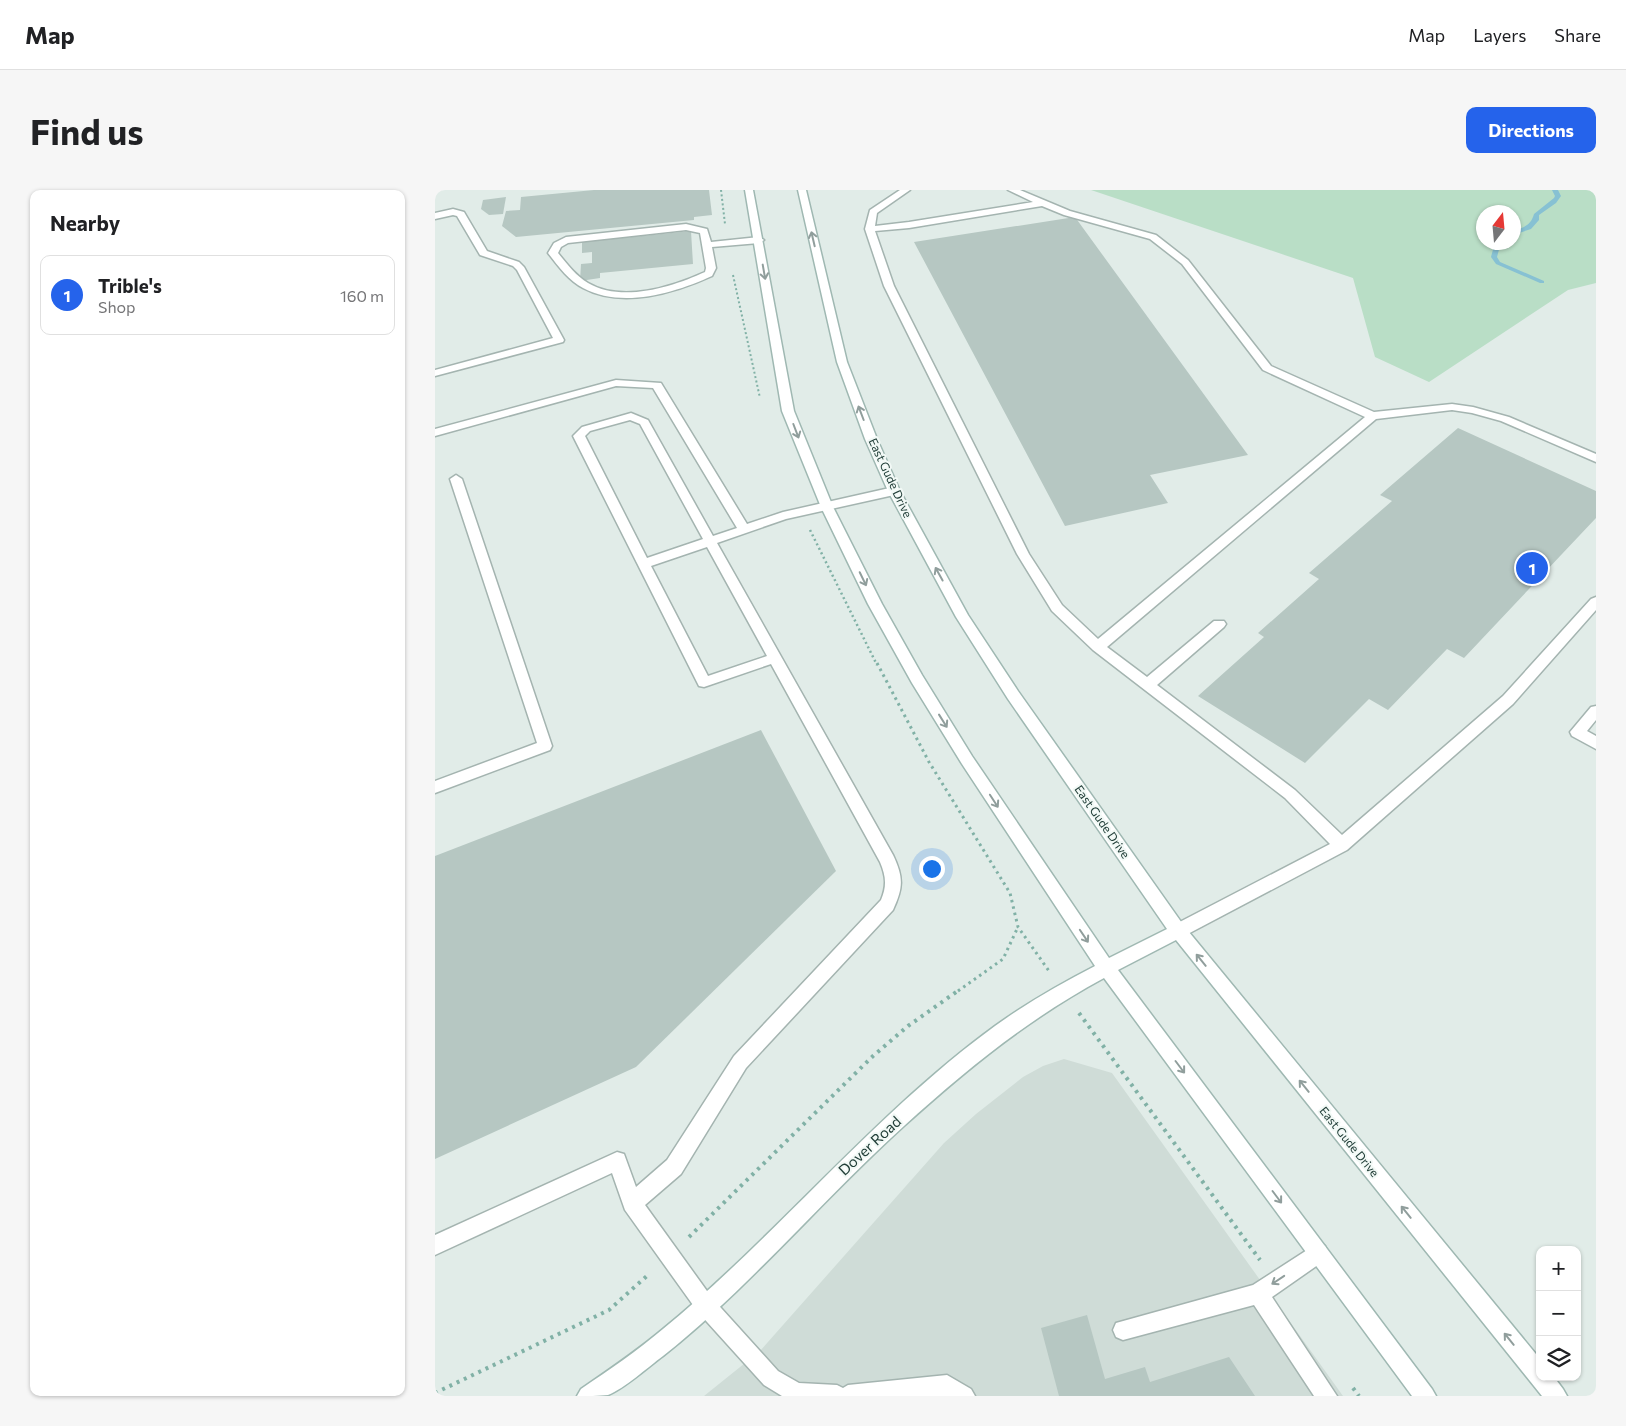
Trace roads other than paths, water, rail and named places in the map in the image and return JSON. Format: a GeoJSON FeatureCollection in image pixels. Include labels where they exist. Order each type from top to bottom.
{"type":"FeatureCollection","features":[{"type":"Feature","properties":{"kind":"main road"},"geometry":{"type":"LineString","coordinates":[[749,190],[788,411],[827,507],[875,604],[917,679],[972,768],[1106,968],[1425,1396]]}},
{"type":"Feature","properties":{"kind":"main road","name":"East Gude Drive"},"geometry":{"type":"LineString","coordinates":[[802,190],[842,362],[871,440],[894,491],[963,617],[1008,688],[1178,932],[1536,1372]]}},
{"type":"Feature","properties":{"kind":"main road"},"geometry":{"type":"LineString","coordinates":[[906,190],[873,212],[870,229],[889,286],[1023,554],[1057,608],[1098,647],[1290,794],[1342,845]]}},
{"type":"Feature","properties":{"kind":"main road"},"geometry":{"type":"LineString","coordinates":[[1012,190],[1067,213],[1153,237],[1185,262],[1267,368],[1373,416],[1452,407],[1473,410],[1505,419],[1596,458]]}},
{"type":"Feature","properties":{"kind":"main road"},"geometry":{"type":"LineString","coordinates":[[870,229],[909,225],[1044,203]]}},
{"type":"Feature","properties":{"kind":"main road"},"geometry":{"type":"LineString","coordinates":[[435,216],[453,212],[461,214],[483,253],[516,264],[521,269],[559,340],[435,373]]}},
{"type":"Feature","properties":{"kind":"main road"},"geometry":{"type":"LineString","coordinates":[[686,227],[704,230],[707,245],[711,268],[709,274],[691,283],[648,292],[616,294],[600,292],[587,287],[573,277],[553,254],[557,245],[566,240],[686,227]]}},
{"type":"Feature","properties":{"kind":"main road"},"geometry":{"type":"LineString","coordinates":[[707,245],[759,240]]}},
{"type":"Feature","properties":{"kind":"main road"},"geometry":{"type":"LineString","coordinates":[[435,433],[616,383],[657,385],[744,529]]}},
{"type":"Feature","properties":{"kind":"main road"},"geometry":{"type":"LineString","coordinates":[[632,1203],[674,1167],[740,1062],[887,905],[894,890],[894,874],[645,422],[631,416],[586,429],[579,436],[704,682],[775,658]]}},
{"type":"Feature","properties":{"kind":"main road"},"geometry":{"type":"LineString","coordinates":[[1098,647],[1373,416]]}},
{"type":"Feature","properties":{"kind":"main road"},"geometry":{"type":"LineString","coordinates":[[435,787],[545,746],[456,479]]}},
{"type":"Feature","properties":{"kind":"main road"},"geometry":{"type":"LineString","coordinates":[[644,564],[783,516],[894,491]]}},
{"type":"Feature","properties":{"kind":"main road","name":"Dover Road"},"geometry":{"type":"LineString","coordinates":[[588,1396],[611,1382],[663,1343],[705,1306],[895,1122],[953,1071],[1002,1032],[1064,992],[1106,968],[1342,845],[1508,700],[1596,602]]}},
{"type":"Feature","properties":{"kind":"main road"},"geometry":{"type":"LineString","coordinates":[[1147,685],[1219,624]]}},
{"type":"Feature","properties":{"kind":"main road"},"geometry":{"type":"LineString","coordinates":[[1596,712],[1577,732],[1596,743]]}},
{"type":"Feature","properties":{"kind":"main road"},"geometry":{"type":"LineString","coordinates":[[435,1245],[617,1161],[632,1203],[671,1255],[705,1306],[771,1378],[797,1393],[837,1396]]}},
{"type":"Feature","properties":{"kind":"main road"},"geometry":{"type":"LineString","coordinates":[[1123,1330],[1258,1294],[1319,1253]]}},
{"type":"Feature","properties":{"kind":"main road"},"geometry":{"type":"LineString","coordinates":[[1258,1294],[1326,1396]]}},
{"type":"Feature","properties":{"kind":"main road","name":"East Gude Drive"},"geometry":{"type":"LineString","coordinates":[[1543,1381],[1556,1396]]}},
{"type":"Feature","properties":{"kind":"main road"},"geometry":{"type":"LineString","coordinates":[[848,1396],[947,1386],[964,1396]]}},
{"type":"Feature","properties":{"kind":"waterway"},"geometry":{"type":"LineString","coordinates":[[1521,230],[1529,228],[1536,220],[1536,215],[1556,199],[1558,196],[1555,190]]}},
{"type":"Feature","properties":{"kind":"waterway"},"geometry":{"type":"LineString","coordinates":[[1496,250],[1494,257],[1498,263],[1542,282]]}},
{"type":"Feature","properties":{"kind":"place","name":"Trible's"},"geometry":{"type":"Point","coordinates":[1532,568]}}]}
